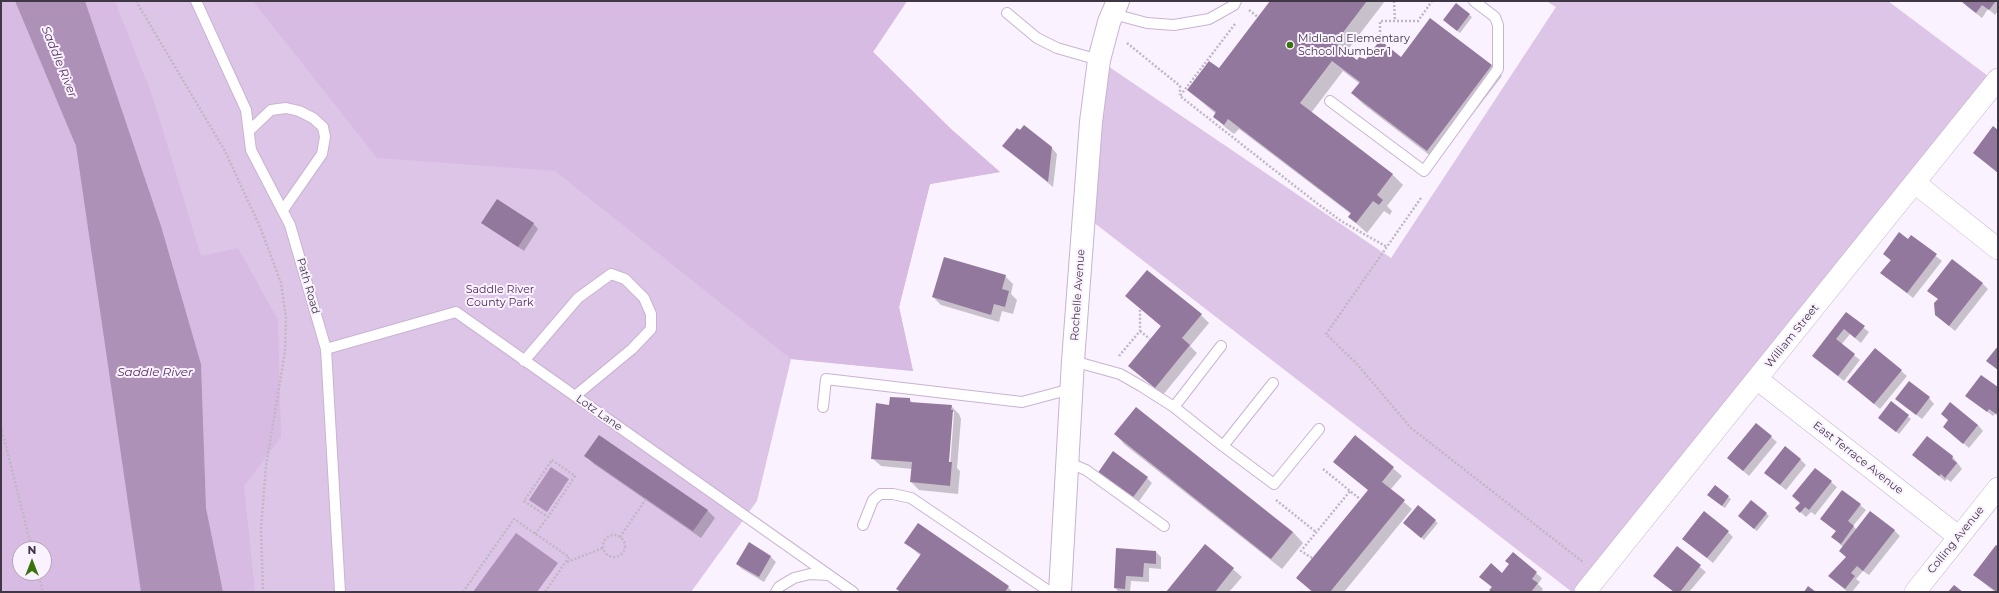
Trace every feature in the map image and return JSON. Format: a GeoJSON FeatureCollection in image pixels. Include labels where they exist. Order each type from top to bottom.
{"type":"FeatureCollection","features":[{"type":"Feature","properties":{"kind":"street","name":"Rochelle Avenue"},"geometry":{"type":"LineString","coordinates":[[1060,592],[1071,389],[1091,122],[1099,60],[1115,7]]}},
{"type":"Feature","properties":{"kind":"street","name":"William Street"},"geometry":{"type":"LineString","coordinates":[[1585,592],[1998,79]]}},
{"type":"Feature","properties":{"kind":"street"},"geometry":{"type":"LineString","coordinates":[[1915,183],[1998,249]]}},
{"type":"Feature","properties":{"kind":"street","name":"East Terrace Avenue"},"geometry":{"type":"LineString","coordinates":[[1756,379],[1959,537]]}},
{"type":"Feature","properties":{"kind":"street","name":"Colling Avenue"},"geometry":{"type":"LineString","coordinates":[[1915,592],[1998,488]]}},
{"type":"Feature","properties":{"kind":"lane","name":"Path Road"},"geometry":{"type":"LineString","coordinates":[[196,1],[246,110],[251,150],[290,225],[326,349],[340,592]]}},
{"type":"Feature","properties":{"kind":"lane"},"geometry":{"type":"LineString","coordinates":[[1115,7],[1135,20],[1174,25],[1209,19],[1234,5],[1236,1]]}},
{"type":"Feature","properties":{"kind":"lane"},"geometry":{"type":"LineString","coordinates":[[1330,101],[1424,170],[1498,69],[1499,33],[1495,17],[1474,1]]}},
{"type":"Feature","properties":{"kind":"lane"},"geometry":{"type":"LineString","coordinates":[[1007,13],[1037,38],[1057,48],[1099,60]]}},
{"type":"Feature","properties":{"kind":"lane"},"geometry":{"type":"LineString","coordinates":[[249,131],[272,110],[286,108],[299,110],[313,118],[323,127],[326,137],[322,154],[283,210]]}},
{"type":"Feature","properties":{"kind":"lane"},"geometry":{"type":"LineString","coordinates":[[524,361],[578,298],[611,274],[625,279],[644,298],[651,314],[651,329],[632,349],[574,396]]}},
{"type":"Feature","properties":{"kind":"lane","name":"Lotz Lane"},"geometry":{"type":"LineString","coordinates":[[326,349],[456,312],[853,592]]}},
{"type":"Feature","properties":{"kind":"lane"},"geometry":{"type":"LineString","coordinates":[[1174,407],[1221,346]]}},
{"type":"Feature","properties":{"kind":"lane"},"geometry":{"type":"LineString","coordinates":[[1073,361],[1120,374],[1174,407],[1222,446],[1274,484],[1319,429]]}},
{"type":"Feature","properties":{"kind":"lane"},"geometry":{"type":"LineString","coordinates":[[823,407],[826,379],[1022,402],[1071,389]]}},
{"type":"Feature","properties":{"kind":"lane"},"geometry":{"type":"LineString","coordinates":[[1222,446],[1273,382]]}},
{"type":"Feature","properties":{"kind":"lane"},"geometry":{"type":"LineString","coordinates":[[1067,462],[1086,470],[1164,526]]}},
{"type":"Feature","properties":{"kind":"lane"},"geometry":{"type":"LineString","coordinates":[[863,524],[873,500],[880,494],[893,494],[911,498],[1050,592]]}},
{"type":"Feature","properties":{"kind":"lane"},"geometry":{"type":"LineString","coordinates":[[776,592],[779,587],[794,578],[810,574],[829,575]]}},
{"type":"Feature","properties":{"kind":"path"},"geometry":{"type":"LineString","coordinates":[[136,1],[225,151],[260,227],[281,283],[286,318],[285,352],[266,466],[261,528],[263,592]]}},
{"type":"Feature","properties":{"kind":"path"},"geometry":{"type":"LineString","coordinates":[[1394,1],[1395,21]]}},
{"type":"Feature","properties":{"kind":"path"},"geometry":{"type":"LineString","coordinates":[[1380,40],[1380,21],[1418,21],[1432,1]]}},
{"type":"Feature","properties":{"kind":"path"},"geometry":{"type":"LineString","coordinates":[[1242,15],[1250,5]]}},
{"type":"Feature","properties":{"kind":"path"},"geometry":{"type":"LineString","coordinates":[[1135,20],[1127,43],[1180,86],[1180,96]]}},
{"type":"Feature","properties":{"kind":"path"},"geometry":{"type":"LineString","coordinates":[[1180,96],[1238,21]]}},
{"type":"Feature","properties":{"kind":"path"},"geometry":{"type":"LineString","coordinates":[[1180,96],[1314,202],[1341,221],[1387,247]]}},
{"type":"Feature","properties":{"kind":"path"},"geometry":{"type":"LineString","coordinates":[[1421,198],[1326,334],[1357,364],[1411,428],[1599,575]]}},
{"type":"Feature","properties":{"kind":"path"},"geometry":{"type":"LineString","coordinates":[[1108,371],[1140,332],[1140,308]]}},
{"type":"Feature","properties":{"kind":"path"},"geometry":{"type":"LineString","coordinates":[[1140,332],[1150,339]]}},
{"type":"Feature","properties":{"kind":"path"},"geometry":{"type":"LineString","coordinates":[[1,426],[30,541]]}},
{"type":"Feature","properties":{"kind":"path"},"geometry":{"type":"LineString","coordinates":[[535,534],[548,517],[575,476],[552,460],[524,501],[548,517]]}},
{"type":"Feature","properties":{"kind":"path"},"geometry":{"type":"LineString","coordinates":[[1323,469],[1360,499]]}},
{"type":"Feature","properties":{"kind":"path"},"geometry":{"type":"LineString","coordinates":[[1312,558],[1301,551],[1350,491]]}},
{"type":"Feature","properties":{"kind":"path"},"geometry":{"type":"LineString","coordinates":[[620,537],[646,499]]}},
{"type":"Feature","properties":{"kind":"path"},"geometry":{"type":"LineString","coordinates":[[463,592],[514,519],[570,557],[545,592]]}},
{"type":"Feature","properties":{"kind":"path"},"geometry":{"type":"LineString","coordinates":[[615,535],[620,537],[625,545],[625,550],[617,557],[609,557],[602,548],[603,542],[608,536],[615,535]]}},
{"type":"Feature","properties":{"kind":"path"},"geometry":{"type":"LineString","coordinates":[[566,562],[602,548]]}},
{"type":"Feature","properties":{"kind":"path"},"geometry":{"type":"LineString","coordinates":[[40,581],[43,592]]}},
{"type":"Feature","properties":{"kind":"green space","name":"Saddle River County Park"},"geometry":{"type":"Polygon","coordinates":[[[1,1],[907,1],[873,52],[951,129],[1000,172],[930,184],[899,307],[913,371],[791,359],[757,501],[691,592],[1,592],[1,1]]]}},
{"type":"Feature","properties":{"kind":"green space"},"geometry":{"type":"Polygon","coordinates":[[[1546,1],[1888,1],[1996,82],[1585,592],[1572,592],[1084,215],[1099,60],[1391,258],[1556,7],[1546,1]]]}},
{"type":"Feature","properties":{"kind":"shaded area"},"geometry":{"type":"Polygon","coordinates":[[[1,1],[15,1],[76,146],[141,592],[1,592],[1,1]]]}},
{"type":"Feature","properties":{"kind":"shaded area"},"geometry":{"type":"Polygon","coordinates":[[[85,1],[115,1],[153,98],[201,256],[238,248],[278,320],[281,437],[244,486],[255,592],[223,592],[206,508],[201,364],[161,226],[85,1]]]}},
{"type":"Feature","properties":{"kind":"shaded area"},"geometry":{"type":"Polygon","coordinates":[[[253,1],[907,1],[873,52],[951,129],[1000,172],[930,184],[899,307],[913,371],[791,359],[555,171],[377,158],[253,1]]]}},
{"type":"Feature","properties":{"kind":"water","name":"Saddle River"},"geometry":{"type":"Polygon","coordinates":[[[15,1],[85,1],[161,226],[201,364],[206,508],[223,592],[141,592],[76,146],[15,1]]]}},
{"type":"Feature","properties":{"kind":"water"},"geometry":{"type":"Polygon","coordinates":[[[551,467],[569,479],[547,512],[529,500],[551,467]]]}},
{"type":"Feature","properties":{"kind":"water"},"geometry":{"type":"Polygon","coordinates":[[[516,533],[558,563],[537,592],[473,592],[516,533]]]}},
{"type":"Feature","properties":{"kind":"building"},"geometry":{"type":"Polygon","coordinates":[[[1270,1],[1367,1],[1335,43],[1357,60],[1359,57],[1366,59],[1380,40],[1401,57],[1430,18],[1492,65],[1427,151],[1351,93],[1360,82],[1332,61],[1300,103],[1393,174],[1377,195],[1383,200],[1379,205],[1373,201],[1356,223],[1348,217],[1351,213],[1228,119],[1224,125],[1213,117],[1216,112],[1187,90],[1209,61],[1219,68],[1270,1]]]}},
{"type":"Feature","properties":{"kind":"building"},"geometry":{"type":"Polygon","coordinates":[[[1996,1],[1989,10],[1982,5],[1976,13],[1962,2],[1996,1]]]}},
{"type":"Feature","properties":{"kind":"building"},"geometry":{"type":"Polygon","coordinates":[[[1456,3],[1470,14],[1457,31],[1443,20],[1456,3]]]}},
{"type":"Feature","properties":{"kind":"building"},"geometry":{"type":"Polygon","coordinates":[[[1024,125],[1052,147],[1048,182],[1002,146],[1017,128],[1020,130],[1024,125]]]}},
{"type":"Feature","properties":{"kind":"building"},"geometry":{"type":"Polygon","coordinates":[[[1993,126],[1998,130],[1997,172],[1973,153],[1993,126]]]}},
{"type":"Feature","properties":{"kind":"building"},"geometry":{"type":"Polygon","coordinates":[[[497,199],[534,223],[518,247],[481,223],[497,199]]]}},
{"type":"Feature","properties":{"kind":"building"},"geometry":{"type":"Polygon","coordinates":[[[1899,232],[1908,239],[1911,235],[1937,254],[1907,293],[1880,273],[1891,260],[1883,254],[1899,232]]]}},
{"type":"Feature","properties":{"kind":"building"},"geometry":{"type":"Polygon","coordinates":[[[944,257],[1006,275],[1002,289],[1009,291],[1005,307],[994,304],[991,315],[932,297],[944,257]]]}},
{"type":"Feature","properties":{"kind":"building"},"geometry":{"type":"Polygon","coordinates":[[[1952,259],[1983,283],[1949,326],[1935,315],[1934,303],[1938,299],[1927,291],[1952,259]]]}},
{"type":"Feature","properties":{"kind":"building"},"geometry":{"type":"Polygon","coordinates":[[[1147,270],[1202,314],[1182,338],[1190,345],[1155,388],[1128,366],[1161,326],[1125,296],[1147,270]]]}},
{"type":"Feature","properties":{"kind":"building"},"geometry":{"type":"Polygon","coordinates":[[[1846,312],[1865,326],[1855,338],[1844,329],[1836,339],[1855,354],[1838,376],[1812,356],[1846,312]]]}},
{"type":"Feature","properties":{"kind":"building"},"geometry":{"type":"Polygon","coordinates":[[[1998,346],[1998,370],[1986,361],[1998,346]]]}},
{"type":"Feature","properties":{"kind":"building"},"geometry":{"type":"Polygon","coordinates":[[[1875,348],[1902,370],[1874,404],[1847,382],[1875,348]]]}},
{"type":"Feature","properties":{"kind":"building"},"geometry":{"type":"Polygon","coordinates":[[[1981,375],[1998,387],[1998,411],[1996,414],[1989,409],[1987,412],[1965,396],[1981,375]]]}},
{"type":"Feature","properties":{"kind":"building"},"geometry":{"type":"Polygon","coordinates":[[[1909,381],[1930,397],[1916,415],[1895,399],[1909,381]]]}},
{"type":"Feature","properties":{"kind":"building"},"geometry":{"type":"Polygon","coordinates":[[[890,397],[910,398],[910,402],[952,405],[951,410],[953,410],[949,462],[952,462],[950,486],[910,482],[912,462],[871,459],[876,403],[889,405],[890,397]]]}},
{"type":"Feature","properties":{"kind":"building"},"geometry":{"type":"Polygon","coordinates":[[[1891,401],[1909,415],[1896,432],[1878,418],[1891,401]]]}},
{"type":"Feature","properties":{"kind":"building"},"geometry":{"type":"Polygon","coordinates":[[[1950,402],[1978,425],[1963,444],[1943,427],[1948,420],[1941,414],[1950,402]]]}},
{"type":"Feature","properties":{"kind":"building"},"geometry":{"type":"Polygon","coordinates":[[[1136,407],[1293,532],[1271,559],[1114,434],[1136,407]]]}},
{"type":"Feature","properties":{"kind":"building"},"geometry":{"type":"Polygon","coordinates":[[[1756,423],[1772,436],[1743,471],[1727,458],[1756,423]]]}},
{"type":"Feature","properties":{"kind":"building"},"geometry":{"type":"Polygon","coordinates":[[[599,435],[708,510],[693,531],[584,456],[599,435]]]}},
{"type":"Feature","properties":{"kind":"building"},"geometry":{"type":"Polygon","coordinates":[[[1355,435],[1394,467],[1382,482],[1405,500],[1330,592],[1313,592],[1296,578],[1368,490],[1333,462],[1355,435]]]}},
{"type":"Feature","properties":{"kind":"building"},"geometry":{"type":"Polygon","coordinates":[[[1927,436],[1953,456],[1952,459],[1957,463],[1945,478],[1941,474],[1939,476],[1912,455],[1927,436]]]}},
{"type":"Feature","properties":{"kind":"building"},"geometry":{"type":"Polygon","coordinates":[[[1785,446],[1801,459],[1780,485],[1764,473],[1785,446]]]}},
{"type":"Feature","properties":{"kind":"building"},"geometry":{"type":"Polygon","coordinates":[[[1113,451],[1148,477],[1131,500],[1097,474],[1113,451]]]}},
{"type":"Feature","properties":{"kind":"building"},"geometry":{"type":"Polygon","coordinates":[[[1815,468],[1832,481],[1809,510],[1805,507],[1800,513],[1795,508],[1800,503],[1792,496],[1815,468]]]}},
{"type":"Feature","properties":{"kind":"building"},"geometry":{"type":"Polygon","coordinates":[[[1715,485],[1729,496],[1722,506],[1707,495],[1715,485]]]}},
{"type":"Feature","properties":{"kind":"building"},"geometry":{"type":"Polygon","coordinates":[[[1842,490],[1861,504],[1848,521],[1854,526],[1841,544],[1831,537],[1836,531],[1820,519],[1842,490]]]}},
{"type":"Feature","properties":{"kind":"building"},"geometry":{"type":"Polygon","coordinates":[[[1751,500],[1767,513],[1754,529],[1738,516],[1751,500]]]}},
{"type":"Feature","properties":{"kind":"building"},"geometry":{"type":"Polygon","coordinates":[[[1418,505],[1436,520],[1421,538],[1403,523],[1418,505]]]}},
{"type":"Feature","properties":{"kind":"building"},"geometry":{"type":"Polygon","coordinates":[[[1704,511],[1729,531],[1707,558],[1682,539],[1704,511]]]}},
{"type":"Feature","properties":{"kind":"building"},"geometry":{"type":"Polygon","coordinates":[[[1870,511],[1895,530],[1863,571],[1857,566],[1851,573],[1855,576],[1845,589],[1828,576],[1846,557],[1839,551],[1870,511]]]}},
{"type":"Feature","properties":{"kind":"building"},"geometry":{"type":"Polygon","coordinates":[[[918,523],[1009,586],[1005,592],[901,592],[896,589],[921,554],[904,543],[918,523]]]}},
{"type":"Feature","properties":{"kind":"building"},"geometry":{"type":"Polygon","coordinates":[[[749,542],[771,556],[759,577],[736,564],[749,542]]]}},
{"type":"Feature","properties":{"kind":"building"},"geometry":{"type":"Polygon","coordinates":[[[1205,544],[1234,568],[1215,592],[1166,592],[1205,544]]]}},
{"type":"Feature","properties":{"kind":"building"},"geometry":{"type":"Polygon","coordinates":[[[1996,545],[1998,546],[1997,592],[1973,575],[1996,545]]]}},
{"type":"Feature","properties":{"kind":"building"},"geometry":{"type":"Polygon","coordinates":[[[1677,546],[1701,565],[1680,592],[1674,592],[1653,576],[1677,546]]]}},
{"type":"Feature","properties":{"kind":"building"},"geometry":{"type":"Polygon","coordinates":[[[1116,548],[1156,551],[1156,564],[1144,563],[1143,577],[1126,576],[1125,589],[1114,588],[1116,548]]]}},
{"type":"Feature","properties":{"kind":"building"},"geometry":{"type":"Polygon","coordinates":[[[1513,552],[1537,572],[1532,579],[1538,583],[1531,592],[1492,592],[1489,590],[1492,587],[1479,577],[1491,563],[1502,573],[1509,564],[1505,561],[1513,552]]]}},
{"type":"Feature","properties":{"kind":"building"},"geometry":{"type":"Polygon","coordinates":[[[1954,585],[1963,592],[1948,592],[1954,585]]]}},
{"type":"Feature","properties":{"kind":"building"},"geometry":{"type":"Polygon","coordinates":[[[1808,586],[1816,592],[1804,592],[1808,586]]]}},
{"type":"Feature","properties":{"kind":"place","name":"Midland Elementary School Number 1"},"geometry":{"type":"Point","coordinates":[1290,45]}}]}
